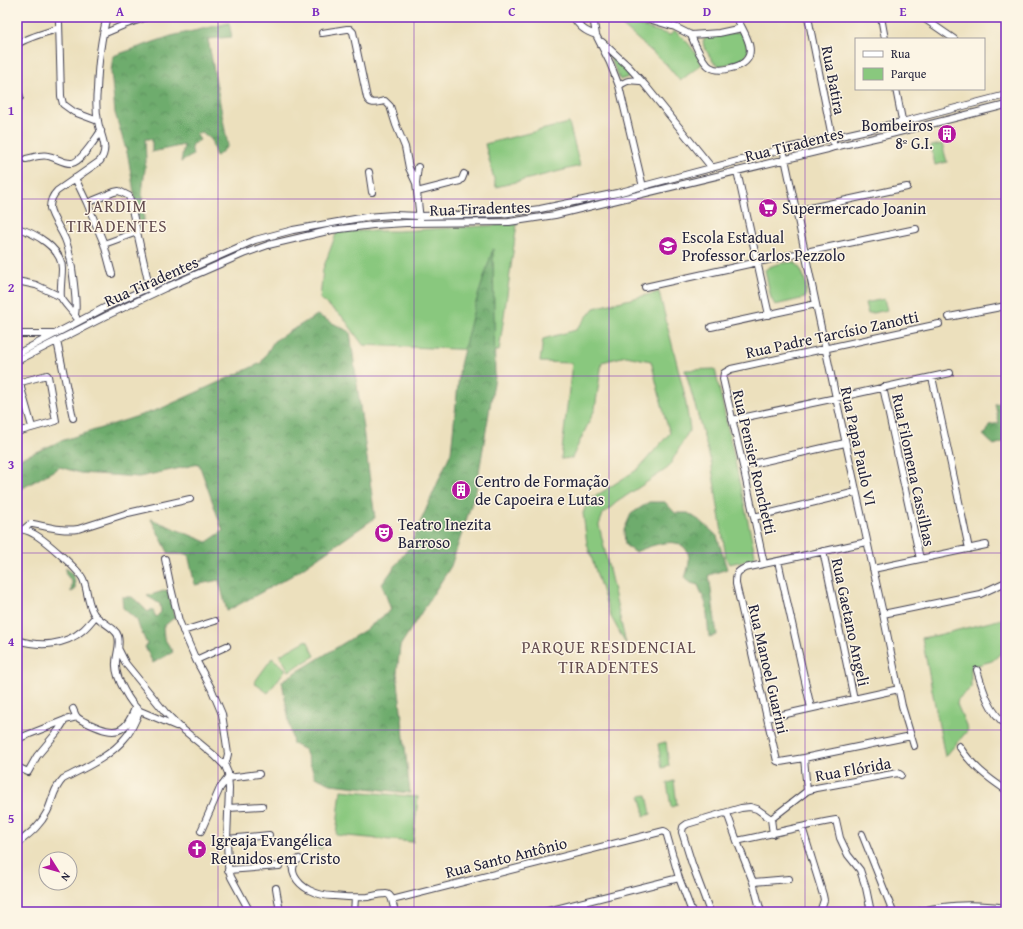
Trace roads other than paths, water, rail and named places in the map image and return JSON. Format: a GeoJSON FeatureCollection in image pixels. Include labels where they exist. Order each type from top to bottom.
{"type":"FeatureCollection","features":[{"type":"Feature","properties":{"kind":"street"},"geometry":{"type":"LineString","coordinates":[[75,315],[76,307],[71,263],[65,240],[52,213],[50,204],[51,198],[56,191],[100,161],[105,152],[105,145],[98,121],[96,102],[97,78],[107,17]]}},
{"type":"Feature","properties":{"kind":"street"},"geometry":{"type":"LineString","coordinates":[[103,34],[147,17]]}},
{"type":"Feature","properties":{"kind":"street"},"geometry":{"type":"LineString","coordinates":[[573,17],[580,27],[600,41],[628,66],[712,168]]}},
{"type":"Feature","properties":{"kind":"street"},"geometry":{"type":"LineString","coordinates":[[597,17],[594,23],[619,86],[643,186]]}},
{"type":"Feature","properties":{"kind":"street"},"geometry":{"type":"LineString","coordinates":[[642,17],[675,27],[691,35],[719,33],[742,28]]}},
{"type":"Feature","properties":{"kind":"street"},"geometry":{"type":"LineString","coordinates":[[691,35],[707,65],[711,68],[722,70],[740,66],[745,64],[748,59],[750,55],[750,48],[736,17]]}},
{"type":"Feature","properties":{"kind":"street","name":"Rua Batira"},"geometry":{"type":"LineString","coordinates":[[808,17],[834,147]]}},
{"type":"Feature","properties":{"kind":"street"},"geometry":{"type":"LineString","coordinates":[[881,17],[885,38]]}},
{"type":"Feature","properties":{"kind":"street"},"geometry":{"type":"LineString","coordinates":[[922,17],[953,38]]}},
{"type":"Feature","properties":{"kind":"street"},"geometry":{"type":"LineString","coordinates":[[17,45],[59,25],[61,96],[63,104],[74,112],[98,121]]}},
{"type":"Feature","properties":{"kind":"street"},"geometry":{"type":"LineString","coordinates":[[322,33],[347,29],[350,29],[353,32],[367,98],[369,102],[377,103],[385,101],[390,106],[406,147],[409,168],[416,183]]}},
{"type":"Feature","properties":{"kind":"street"},"geometry":{"type":"LineString","coordinates":[[619,86],[624,82],[631,80],[640,81]]}},
{"type":"Feature","properties":{"kind":"street"},"geometry":{"type":"LineString","coordinates":[[17,87],[20,97]]}},
{"type":"Feature","properties":{"kind":"street"},"geometry":{"type":"LineString","coordinates":[[896,90],[904,131]]}},
{"type":"Feature","properties":{"kind":"street","name":"Rua Tiradentes"},"geometry":{"type":"LineString","coordinates":[[17,354],[106,307],[255,240],[294,230],[366,217],[393,215],[420,216],[513,213],[574,202],[643,186],[783,149],[902,122],[947,109],[1006,95]]}},
{"type":"Feature","properties":{"kind":"street","name":"Rua Tiradentes"},"geometry":{"type":"LineString","coordinates":[[17,361],[169,286],[243,254],[268,245],[310,234],[336,229],[373,225],[516,222],[555,215],[828,150],[834,147],[1006,105]]}},
{"type":"Feature","properties":{"kind":"street"},"geometry":{"type":"LineString","coordinates":[[947,109],[949,120]]}},
{"type":"Feature","properties":{"kind":"street"},"geometry":{"type":"LineString","coordinates":[[26,159],[47,155],[68,163],[76,162],[101,131]]}},
{"type":"Feature","properties":{"kind":"street","name":"Rua Papa Paulo VI"},"geometry":{"type":"LineString","coordinates":[[783,149],[902,706],[914,746]]}},
{"type":"Feature","properties":{"kind":"street"},"geometry":{"type":"LineString","coordinates":[[418,167],[416,183],[421,223]]}},
{"type":"Feature","properties":{"kind":"street"},"geometry":{"type":"LineString","coordinates":[[737,171],[758,262],[768,315]]}},
{"type":"Feature","properties":{"kind":"street"},"geometry":{"type":"LineString","coordinates":[[369,172],[372,192]]}},
{"type":"Feature","properties":{"kind":"street"},"geometry":{"type":"LineString","coordinates":[[417,192],[460,181],[462,180],[464,174]]}},
{"type":"Feature","properties":{"kind":"street"},"geometry":{"type":"LineString","coordinates":[[75,178],[104,244],[112,274]]}},
{"type":"Feature","properties":{"kind":"street"},"geometry":{"type":"LineString","coordinates":[[796,211],[907,187]]}},
{"type":"Feature","properties":{"kind":"street"},"geometry":{"type":"LineString","coordinates":[[86,203],[119,191],[129,196],[151,295]]}},
{"type":"Feature","properties":{"kind":"street"},"geometry":{"type":"LineString","coordinates":[[572,211],[574,202]]}},
{"type":"Feature","properties":{"kind":"street"},"geometry":{"type":"LineString","coordinates":[[513,213],[516,222]]}},
{"type":"Feature","properties":{"kind":"street"},"geometry":{"type":"LineString","coordinates":[[509,222],[513,213]]}},
{"type":"Feature","properties":{"kind":"street"},"geometry":{"type":"LineString","coordinates":[[475,214],[475,223]]}},
{"type":"Feature","properties":{"kind":"street"},"geometry":{"type":"LineString","coordinates":[[335,222],[336,229]]}},
{"type":"Feature","properties":{"kind":"street"},"geometry":{"type":"LineString","coordinates":[[17,228],[34,234],[55,252],[61,260],[61,297]]}},
{"type":"Feature","properties":{"kind":"street"},"geometry":{"type":"LineString","coordinates":[[645,287],[916,228]]}},
{"type":"Feature","properties":{"kind":"street"},"geometry":{"type":"LineString","coordinates":[[104,244],[137,232]]}},
{"type":"Feature","properties":{"kind":"street"},"geometry":{"type":"LineString","coordinates":[[167,279],[169,286]]}},
{"type":"Feature","properties":{"kind":"street"},"geometry":{"type":"LineString","coordinates":[[17,281],[36,285],[61,297],[79,321]]}},
{"type":"Feature","properties":{"kind":"street"},"geometry":{"type":"LineString","coordinates":[[711,327],[816,304]]}},
{"type":"Feature","properties":{"kind":"street"},"geometry":{"type":"LineString","coordinates":[[949,318],[1006,306]]}},
{"type":"Feature","properties":{"kind":"street","name":"Rua Padre Tarcísio Zanotti"},"geometry":{"type":"LineString","coordinates":[[731,369],[939,324]]}},
{"type":"Feature","properties":{"kind":"street","name":"Rua Tiradentes"},"geometry":{"type":"LineString","coordinates":[[17,334],[56,334]]}},
{"type":"Feature","properties":{"kind":"street"},"geometry":{"type":"LineString","coordinates":[[57,341],[73,418]]}},
{"type":"Feature","properties":{"kind":"street","name":"Rua Pensier Ronchetti"},"geometry":{"type":"LineString","coordinates":[[731,369],[722,377],[764,564]]}},
{"type":"Feature","properties":{"kind":"street"},"geometry":{"type":"LineString","coordinates":[[732,420],[950,373]]}},
{"type":"Feature","properties":{"kind":"street"},"geometry":{"type":"LineString","coordinates":[[17,432],[55,422],[57,420],[47,375],[21,382],[21,388],[32,427]]}},
{"type":"Feature","properties":{"kind":"street"},"geometry":{"type":"LineString","coordinates":[[932,376],[969,549]]}},
{"type":"Feature","properties":{"kind":"street","name":"Rua Filomena Cassilhas"},"geometry":{"type":"LineString","coordinates":[[883,387],[920,559]]}},
{"type":"Feature","properties":{"kind":"street"},"geometry":{"type":"LineString","coordinates":[[743,466],[845,443]]}},
{"type":"Feature","properties":{"kind":"street"},"geometry":{"type":"LineString","coordinates":[[754,517],[856,492]]}},
{"type":"Feature","properties":{"kind":"street"},"geometry":{"type":"LineString","coordinates":[[20,529],[33,524],[59,530],[78,529],[128,513],[190,499]]}},
{"type":"Feature","properties":{"kind":"street"},"geometry":{"type":"LineString","coordinates":[[20,529],[36,535],[46,542],[79,573],[85,583],[92,610],[96,616],[117,633],[119,638],[119,650],[116,660],[118,676],[127,696],[138,710],[180,727]]}},
{"type":"Feature","properties":{"kind":"street"},"geometry":{"type":"LineString","coordinates":[[764,564],[867,542]]}},
{"type":"Feature","properties":{"kind":"street"},"geometry":{"type":"LineString","coordinates":[[873,569],[986,545]]}},
{"type":"Feature","properties":{"kind":"street","name":"Rua Gaetano Angeli"},"geometry":{"type":"LineString","coordinates":[[823,551],[854,699]]}},
{"type":"Feature","properties":{"kind":"street"},"geometry":{"type":"LineString","coordinates":[[164,559],[174,604],[183,631],[222,714],[228,754],[225,766],[228,778],[228,870],[250,912]]}},
{"type":"Feature","properties":{"kind":"street"},"geometry":{"type":"LineString","coordinates":[[778,561],[811,708]]}},
{"type":"Feature","properties":{"kind":"street","name":"Rua Manoel Guarini"},"geometry":{"type":"LineString","coordinates":[[764,564],[745,568],[740,571],[736,575],[736,584],[768,718],[776,760],[780,762],[804,758]]}},
{"type":"Feature","properties":{"kind":"street"},"geometry":{"type":"LineString","coordinates":[[883,614],[980,594],[1006,582]]}},
{"type":"Feature","properties":{"kind":"street"},"geometry":{"type":"LineString","coordinates":[[17,640],[29,644],[53,644],[70,639],[83,630],[96,616]]}},
{"type":"Feature","properties":{"kind":"street"},"geometry":{"type":"LineString","coordinates":[[183,631],[216,622]]}},
{"type":"Feature","properties":{"kind":"street"},"geometry":{"type":"LineString","coordinates":[[196,660],[228,646]]}},
{"type":"Feature","properties":{"kind":"street"},"geometry":{"type":"LineString","coordinates":[[119,650],[135,676],[165,712],[225,766]]}},
{"type":"Feature","properties":{"kind":"street"},"geometry":{"type":"LineString","coordinates":[[116,660],[119,658],[124,659]]}},
{"type":"Feature","properties":{"kind":"street"},"geometry":{"type":"LineString","coordinates":[[977,670],[990,705],[1006,725]]}},
{"type":"Feature","properties":{"kind":"street"},"geometry":{"type":"LineString","coordinates":[[768,718],[899,689]]}},
{"type":"Feature","properties":{"kind":"street"},"geometry":{"type":"LineString","coordinates":[[73,709],[77,717],[94,726],[112,731],[121,729],[125,726],[138,710]]}},
{"type":"Feature","properties":{"kind":"street"},"geometry":{"type":"LineString","coordinates":[[17,844],[35,829],[48,812],[56,788],[63,779],[107,754],[126,738],[130,732],[138,710]]}},
{"type":"Feature","properties":{"kind":"street"},"geometry":{"type":"LineString","coordinates":[[158,719],[162,718],[165,712]]}},
{"type":"Feature","properties":{"kind":"street"},"geometry":{"type":"LineString","coordinates":[[17,739],[65,720],[77,717]]}},
{"type":"Feature","properties":{"kind":"street"},"geometry":{"type":"LineString","coordinates":[[17,767],[28,772],[37,756],[58,731],[65,720]]}},
{"type":"Feature","properties":{"kind":"street"},"geometry":{"type":"LineString","coordinates":[[807,791],[804,758],[911,736]]}},
{"type":"Feature","properties":{"kind":"street"},"geometry":{"type":"LineString","coordinates":[[959,746],[972,764],[988,778],[1006,790]]}},
{"type":"Feature","properties":{"kind":"street","name":"Rua Flórida"},"geometry":{"type":"LineString","coordinates":[[771,819],[807,791],[898,773],[901,775]]}},
{"type":"Feature","properties":{"kind":"street"},"geometry":{"type":"LineString","coordinates":[[201,831],[222,784],[228,778],[259,774]]}},
{"type":"Feature","properties":{"kind":"street"},"geometry":{"type":"LineString","coordinates":[[228,808],[262,806]]}},
{"type":"Feature","properties":{"kind":"street"},"geometry":{"type":"LineString","coordinates":[[710,912],[692,864],[682,832],[683,827],[687,824],[750,807],[757,809],[771,819],[773,834]]}},
{"type":"Feature","properties":{"kind":"street"},"geometry":{"type":"LineString","coordinates":[[727,813],[753,882],[761,912]]}},
{"type":"Feature","properties":{"kind":"street"},"geometry":{"type":"LineString","coordinates":[[737,841],[836,820],[840,838],[848,855],[860,870],[866,888],[871,912]]}},
{"type":"Feature","properties":{"kind":"street"},"geometry":{"type":"LineString","coordinates":[[802,827],[823,895],[824,900],[820,912]]}},
{"type":"Feature","properties":{"kind":"street","name":"Rua Santo Antônio"},"geometry":{"type":"LineString","coordinates":[[355,898],[387,894],[392,900],[664,831],[666,832],[679,878]]}},
{"type":"Feature","properties":{"kind":"street"},"geometry":{"type":"LineString","coordinates":[[862,834],[893,912]]}},
{"type":"Feature","properties":{"kind":"street"},"geometry":{"type":"LineString","coordinates":[[227,839],[269,835]]}},
{"type":"Feature","properties":{"kind":"street"},"geometry":{"type":"LineString","coordinates":[[299,859],[293,864],[292,871],[296,880],[306,888],[324,895],[355,898],[354,912]]}},
{"type":"Feature","properties":{"kind":"street"},"geometry":{"type":"LineString","coordinates":[[228,870],[279,866]]}},
{"type":"Feature","properties":{"kind":"street"},"geometry":{"type":"LineString","coordinates":[[544,912],[679,878],[692,912]]}},
{"type":"Feature","properties":{"kind":"street"},"geometry":{"type":"LineString","coordinates":[[753,882],[789,879]]}},
{"type":"Feature","properties":{"kind":"street"},"geometry":{"type":"LineString","coordinates":[[276,888],[280,912]]}},
{"type":"Feature","properties":{"kind":"street"},"geometry":{"type":"LineString","coordinates":[[392,900],[395,912]]}},
{"type":"Feature","properties":{"kind":"street"},"geometry":{"type":"LineString","coordinates":[[918,912],[942,907],[973,905],[1006,908]]}},
{"type":"Feature","properties":{"kind":"place","name":"Bombeiros 8º G.I."},"geometry":{"type":"Point","coordinates":[947,134]}},
{"type":"Feature","properties":{"kind":"place","name":"Supermercado Joanin"},"geometry":{"type":"Point","coordinates":[768,208]}},
{"type":"Feature","properties":{"kind":"place","name":"Escola Estadual Professor Carlos Pezzolo"},"geometry":{"type":"Point","coordinates":[668,246]}},
{"type":"Feature","properties":{"kind":"place","name":"Centro de Formação de Capoeira e Lutas"},"geometry":{"type":"Point","coordinates":[461,490]}},
{"type":"Feature","properties":{"kind":"place","name":"Teatro Inezita Barroso"},"geometry":{"type":"Point","coordinates":[384,533]}},
{"type":"Feature","properties":{"kind":"place","name":"Igreaja Evangélica Reunidos em Cristo"},"geometry":{"type":"Point","coordinates":[197,849]}},
{"type":"Feature","properties":{"kind":"district","name":"JARDIM TIRADENTES"},"geometry":{"type":"Point","coordinates":[117,215]}},
{"type":"Feature","properties":{"kind":"district","name":"PARQUE RESIDENCIAL TIRADENTES"},"geometry":{"type":"Point","coordinates":[609,656]}}]}
